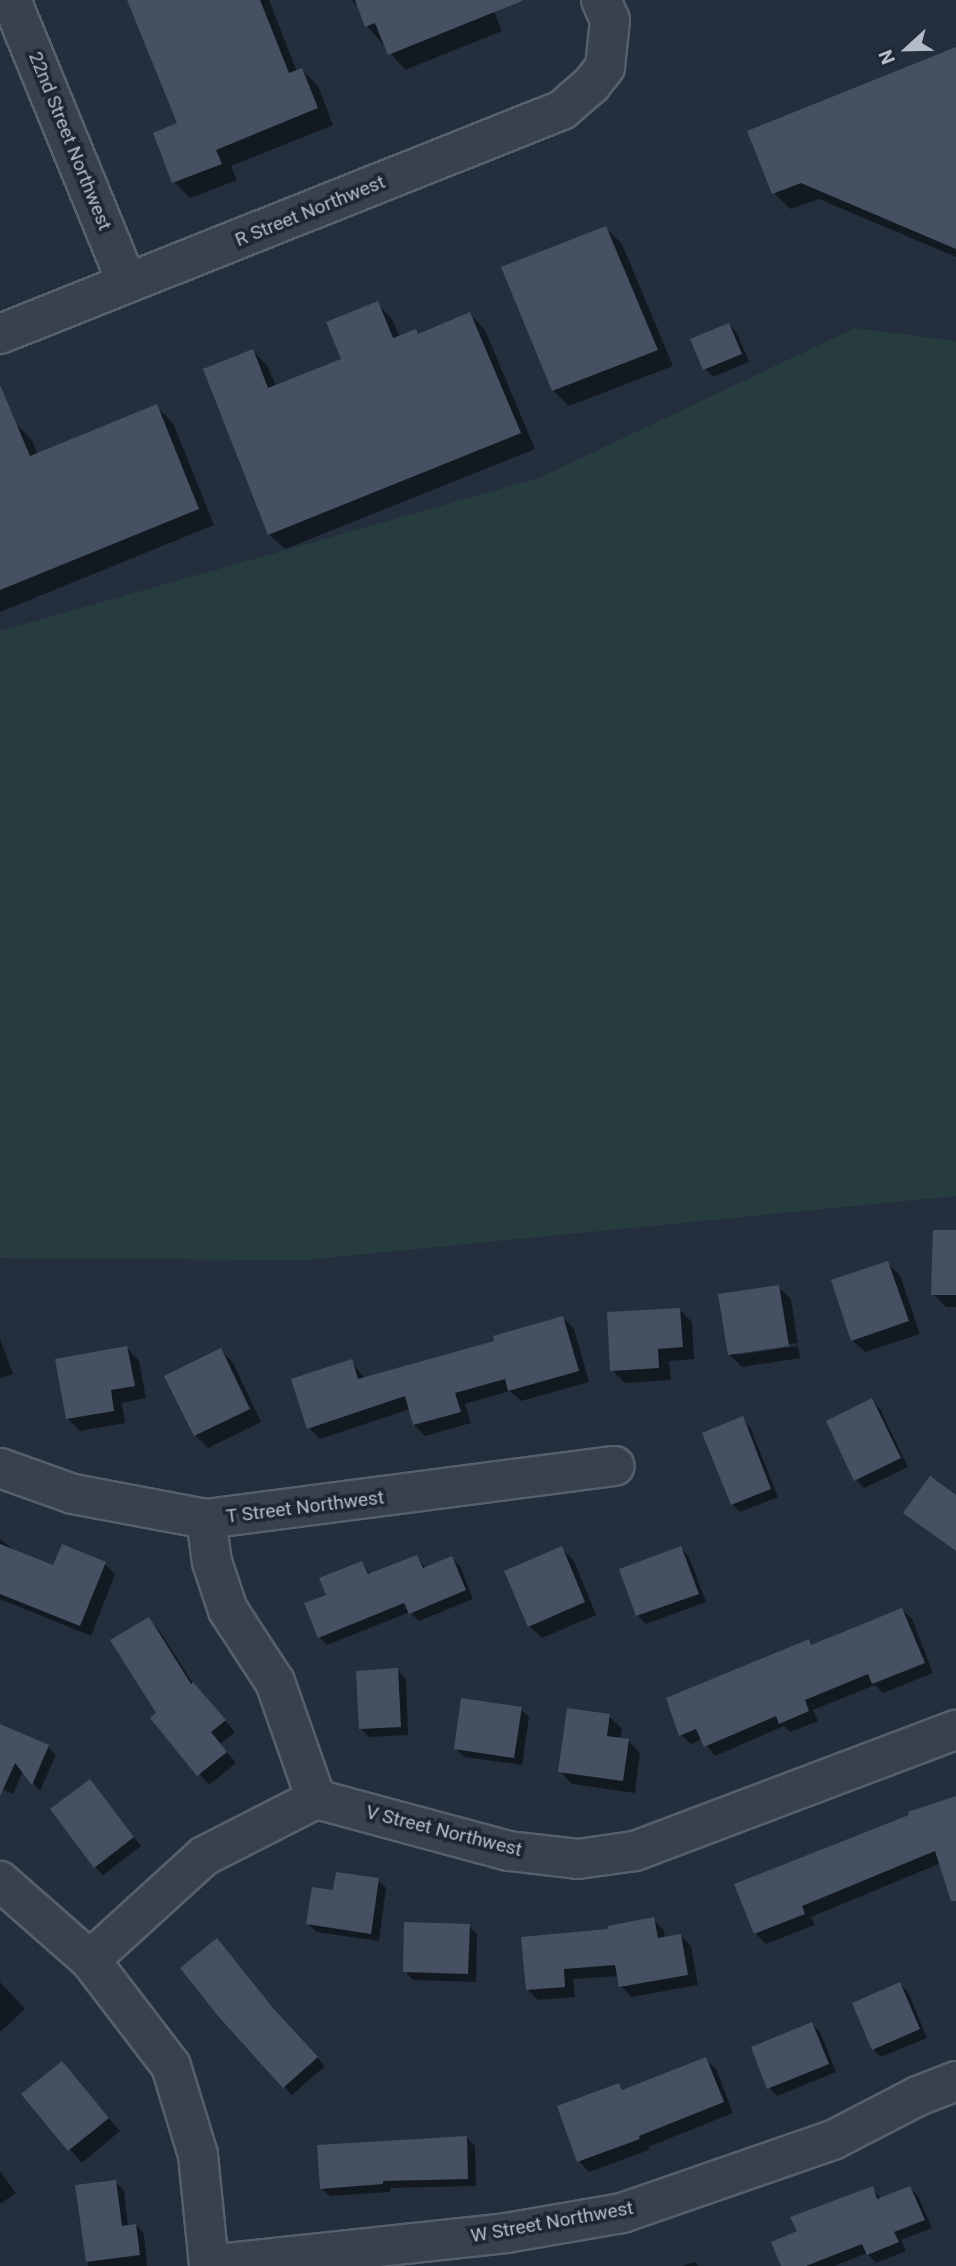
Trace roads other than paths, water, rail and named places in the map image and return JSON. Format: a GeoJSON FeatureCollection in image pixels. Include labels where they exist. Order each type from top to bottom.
{"type":"FeatureCollection","features":[{"type":"Feature","properties":{"kind":"street","name":"22nd Street Northwest"},"geometry":{"type":"LineString","coordinates":[[11,0],[127,283]]}},
{"type":"Feature","properties":{"kind":"street","name":"R Street Northwest"},"geometry":{"type":"LineString","coordinates":[[0,334],[562,110],[591,85],[606,67],[610,20],[601,0]]}},
{"type":"Feature","properties":{"kind":"street","name":"T Street Northwest"},"geometry":{"type":"LineString","coordinates":[[0,1468],[73,1494],[206,1520],[615,1466]]}},
{"type":"Feature","properties":{"kind":"street"},"geometry":{"type":"LineString","coordinates":[[90,1960],[204,1856],[316,1798],[275,1682],[228,1610],[212,1562],[206,1520]]}},
{"type":"Feature","properties":{"kind":"street","name":"V Street Northwest"},"geometry":{"type":"LineString","coordinates":[[316,1798],[509,1850],[578,1859],[635,1851],[956,1730]]}},
{"type":"Feature","properties":{"kind":"street"},"geometry":{"type":"LineString","coordinates":[[0,1881],[90,1960],[171,2066],[198,2154],[209,2266]]}},
{"type":"Feature","properties":{"kind":"street","name":"W Street Northwest"},"geometry":{"type":"LineString","coordinates":[[209,2266],[506,2233],[622,2213],[833,2140],[918,2096],[956,2081]]}}]}
